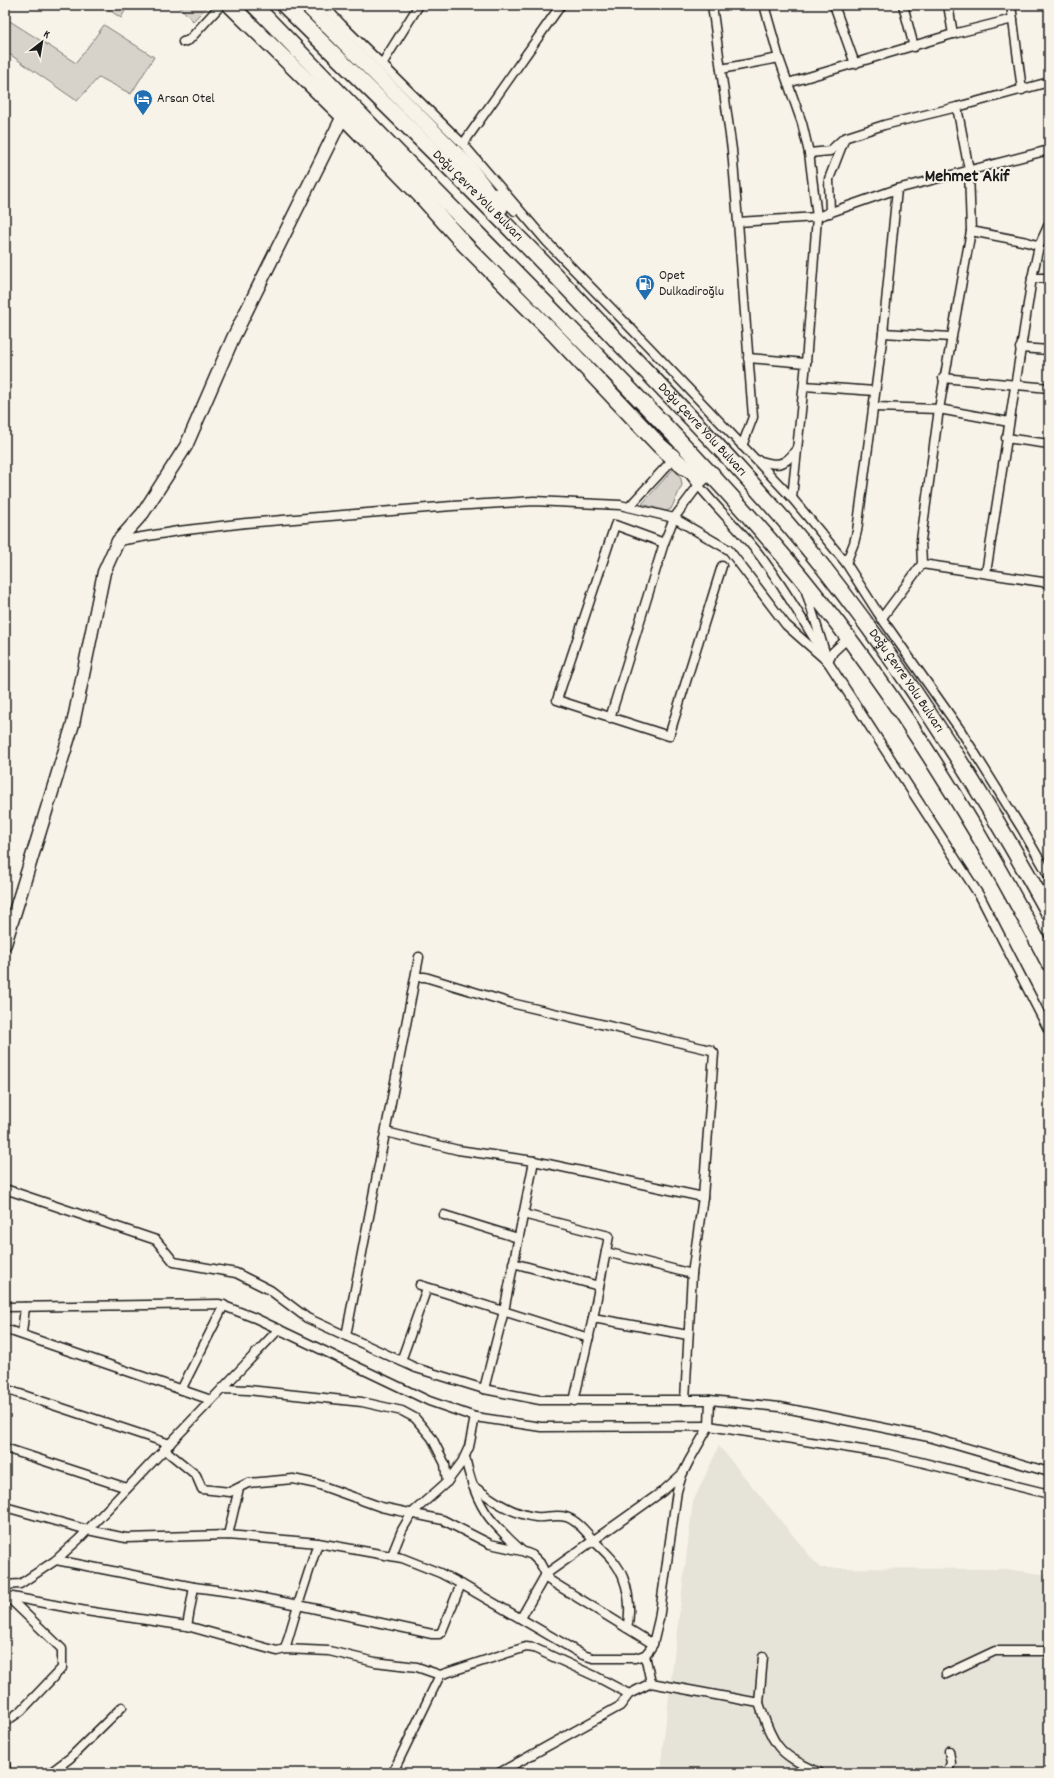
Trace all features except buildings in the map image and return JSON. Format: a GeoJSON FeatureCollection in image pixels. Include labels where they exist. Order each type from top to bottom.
{"type":"FeatureCollection","features":[{"type":"Feature","properties":{"kind":"highway"},"geometry":{"type":"LineString","coordinates":[[230,5],[343,116],[422,197],[464,245],[679,463],[693,472],[712,474]]}},
{"type":"Feature","properties":{"kind":"highway","name":"Doğu Çevre Yolu Bulvarı"},"geometry":{"type":"LineString","coordinates":[[254,5],[712,474],[801,577],[880,680],[920,741],[1012,894],[1049,963]]}},
{"type":"Feature","properties":{"kind":"highway","name":"Doğu Çevre Yolu Bulvarı"},"geometry":{"type":"LineString","coordinates":[[284,5],[520,238],[705,432],[825,569],[881,645],[931,718],[996,820],[1049,913]]}},
{"type":"Feature","properties":{"kind":"highway"},"geometry":{"type":"LineString","coordinates":[[307,5],[466,164],[496,202],[520,238]]}},
{"type":"Feature","properties":{"kind":"main road"},"geometry":{"type":"LineString","coordinates":[[5,944],[73,724],[104,572],[118,541],[143,513],[186,446],[233,338],[343,116]]}},
{"type":"Feature","properties":{"kind":"street"},"geometry":{"type":"LineString","coordinates":[[183,42],[189,40],[221,5]]}},
{"type":"Feature","properties":{"kind":"street"},"geometry":{"type":"LineString","coordinates":[[323,5],[464,144],[547,242]]}},
{"type":"Feature","properties":{"kind":"street"},"geometry":{"type":"LineString","coordinates":[[382,64],[419,5]]}},
{"type":"Feature","properties":{"kind":"street"},"geometry":{"type":"LineString","coordinates":[[464,144],[561,5]]}},
{"type":"Feature","properties":{"kind":"street"},"geometry":{"type":"LineString","coordinates":[[712,5],[732,150],[753,417],[742,446]]}},
{"type":"Feature","properties":{"kind":"street"},"geometry":{"type":"LineString","coordinates":[[764,5],[779,58],[802,123],[809,153],[817,217],[804,386],[792,498]]}},
{"type":"Feature","properties":{"kind":"street"},"geometry":{"type":"LineString","coordinates":[[834,5],[855,64]]}},
{"type":"Feature","properties":{"kind":"street"},"geometry":{"type":"LineString","coordinates":[[903,5],[914,47]]}},
{"type":"Feature","properties":{"kind":"street"},"geometry":{"type":"LineString","coordinates":[[948,5],[953,34]]}},
{"type":"Feature","properties":{"kind":"street"},"geometry":{"type":"LineString","coordinates":[[1011,5],[1022,90]]}},
{"type":"Feature","properties":{"kind":"street"},"geometry":{"type":"LineString","coordinates":[[788,83],[914,47],[953,34],[1013,19]]}},
{"type":"Feature","properties":{"kind":"street"},"geometry":{"type":"LineString","coordinates":[[721,69],[779,58]]}},
{"type":"Feature","properties":{"kind":"street"},"geometry":{"type":"LineString","coordinates":[[809,153],[830,151],[844,138],[884,125],[957,108],[1049,82]]}},
{"type":"Feature","properties":{"kind":"street"},"geometry":{"type":"LineString","coordinates":[[881,619],[922,564],[921,540],[943,378],[971,231],[969,170],[957,108]]}},
{"type":"Feature","properties":{"kind":"street"},"geometry":{"type":"LineString","coordinates":[[830,213],[829,179],[844,138]]}},
{"type":"Feature","properties":{"kind":"street"},"geometry":{"type":"LineString","coordinates":[[738,222],[817,217],[897,189],[1049,150]]}},
{"type":"Feature","properties":{"kind":"street"},"geometry":{"type":"LineString","coordinates":[[466,164],[547,242],[648,346],[792,498],[846,563],[881,619],[961,731],[1022,829],[1049,876]]}},
{"type":"Feature","properties":{"kind":"street"},"geometry":{"type":"LineString","coordinates":[[846,563],[857,531],[874,407],[897,189]]}},
{"type":"Feature","properties":{"kind":"street"},"geometry":{"type":"LineString","coordinates":[[986,573],[1032,278],[1039,246],[1049,224]]}},
{"type":"Feature","properties":{"kind":"street"},"geometry":{"type":"LineString","coordinates":[[971,231],[1027,242],[1039,246]]}},
{"type":"Feature","properties":{"kind":"street"},"geometry":{"type":"LineString","coordinates":[[1032,278],[1049,278]]}},
{"type":"Feature","properties":{"kind":"street"},"geometry":{"type":"LineString","coordinates":[[883,333],[951,337]]}},
{"type":"Feature","properties":{"kind":"street"},"geometry":{"type":"LineString","coordinates":[[1020,348],[1049,350]]}},
{"type":"Feature","properties":{"kind":"street"},"geometry":{"type":"LineString","coordinates":[[748,358],[806,363]]}},
{"type":"Feature","properties":{"kind":"street"},"geometry":{"type":"LineString","coordinates":[[943,378],[1049,388]]}},
{"type":"Feature","properties":{"kind":"street"},"geometry":{"type":"LineString","coordinates":[[804,386],[875,390]]}},
{"type":"Feature","properties":{"kind":"street"},"geometry":{"type":"LineString","coordinates":[[874,407],[939,409],[1009,422]]}},
{"type":"Feature","properties":{"kind":"street"},"geometry":{"type":"LineString","coordinates":[[1006,438],[1049,444]]}},
{"type":"Feature","properties":{"kind":"street"},"geometry":{"type":"LineString","coordinates":[[756,460],[771,464],[781,464],[789,460],[796,450]]}},
{"type":"Feature","properties":{"kind":"street"},"geometry":{"type":"LineString","coordinates":[[629,507],[679,463],[758,552],[788,595],[828,662]]}},
{"type":"Feature","properties":{"kind":"street"},"geometry":{"type":"LineString","coordinates":[[610,718],[664,543],[674,518],[698,486],[712,474]]}},
{"type":"Feature","properties":{"kind":"street"},"geometry":{"type":"LineString","coordinates":[[118,541],[178,531],[246,523],[534,500],[620,505],[674,518],[729,550],[786,625],[828,662]]}},
{"type":"Feature","properties":{"kind":"street"},"geometry":{"type":"LineString","coordinates":[[664,543],[616,524],[557,700],[669,736],[722,566]]}},
{"type":"Feature","properties":{"kind":"street"},"geometry":{"type":"LineString","coordinates":[[922,564],[1049,583]]}},
{"type":"Feature","properties":{"kind":"street","name":"Doğu Çevre Yolu Bulvarı"},"geometry":{"type":"LineString","coordinates":[[801,577],[828,662],[981,898],[1049,1032]]}},
{"type":"Feature","properties":{"kind":"street"},"geometry":{"type":"LineString","coordinates":[[828,662],[833,652],[848,638]]}},
{"type":"Feature","properties":{"kind":"street"},"geometry":{"type":"LineString","coordinates":[[346,1336],[419,958]]}},
{"type":"Feature","properties":{"kind":"street"},"geometry":{"type":"LineString","coordinates":[[416,977],[425,977],[511,1003],[711,1050],[714,1053],[703,1197],[692,1274],[685,1400]]}},
{"type":"Feature","properties":{"kind":"street"},"geometry":{"type":"LineString","coordinates":[[386,1132],[458,1150],[534,1161],[703,1197]]}},
{"type":"Feature","properties":{"kind":"street"},"geometry":{"type":"LineString","coordinates":[[484,1389],[504,1311],[534,1161]]}},
{"type":"Feature","properties":{"kind":"street"},"geometry":{"type":"LineString","coordinates":[[5,1189],[156,1240],[174,1262],[236,1273],[270,1290],[307,1318],[416,1368],[484,1389],[540,1400],[710,1400],[780,1407],[929,1437],[1049,1472]]}},
{"type":"Feature","properties":{"kind":"street"},"geometry":{"type":"LineString","coordinates":[[523,1214],[609,1236],[593,1318],[574,1401]]}},
{"type":"Feature","properties":{"kind":"street"},"geometry":{"type":"LineString","coordinates":[[444,1215],[518,1238]]}},
{"type":"Feature","properties":{"kind":"street"},"geometry":{"type":"LineString","coordinates":[[606,1252],[692,1274]]}},
{"type":"Feature","properties":{"kind":"street"},"geometry":{"type":"LineString","coordinates":[[514,1263],[599,1286]]}},
{"type":"Feature","properties":{"kind":"street"},"geometry":{"type":"LineString","coordinates":[[401,1361],[424,1286],[588,1338]]}},
{"type":"Feature","properties":{"kind":"street"},"geometry":{"type":"LineString","coordinates":[[5,1307],[219,1304],[279,1329],[429,1401],[475,1417],[541,1427],[709,1426],[888,1454],[1049,1494]]}},
{"type":"Feature","properties":{"kind":"street"},"geometry":{"type":"LineString","coordinates":[[181,1390],[224,1305]]}},
{"type":"Feature","properties":{"kind":"street"},"geometry":{"type":"LineString","coordinates":[[22,1333],[25,1306]]}},
{"type":"Feature","properties":{"kind":"street"},"geometry":{"type":"LineString","coordinates":[[593,1318],[688,1335]]}},
{"type":"Feature","properties":{"kind":"street"},"geometry":{"type":"LineString","coordinates":[[5,1328],[211,1400]]}},
{"type":"Feature","properties":{"kind":"street"},"geometry":{"type":"LineString","coordinates":[[5,1585],[20,1584],[56,1560],[88,1530],[279,1329]]}},
{"type":"Feature","properties":{"kind":"street"},"geometry":{"type":"LineString","coordinates":[[5,1389],[167,1446],[196,1475],[202,1489],[230,1492],[248,1483],[293,1478],[317,1484],[381,1508],[443,1520],[490,1544],[522,1551],[532,1555],[540,1563],[549,1580],[653,1644]]}},
{"type":"Feature","properties":{"kind":"street"},"geometry":{"type":"LineString","coordinates":[[222,1389],[248,1390],[362,1402],[402,1411],[415,1418],[432,1438],[445,1464],[447,1482]]}},
{"type":"Feature","properties":{"kind":"street"},"geometry":{"type":"LineString","coordinates":[[5,1506],[88,1530],[126,1538],[228,1535],[318,1544],[392,1555],[433,1570],[461,1584],[583,1655],[593,1658],[635,1658],[645,1655],[653,1644],[677,1491],[683,1473],[709,1426],[710,1400]]}},
{"type":"Feature","properties":{"kind":"street"},"geometry":{"type":"LineString","coordinates":[[392,1555],[402,1530],[412,1514],[447,1482],[465,1457],[469,1447],[475,1417]]}},
{"type":"Feature","properties":{"kind":"street"},"geometry":{"type":"LineString","coordinates":[[5,1448],[127,1488]]}},
{"type":"Feature","properties":{"kind":"street"},"geometry":{"type":"LineString","coordinates":[[465,1457],[480,1502],[494,1524],[522,1551]]}},
{"type":"Feature","properties":{"kind":"street"},"geometry":{"type":"LineString","coordinates":[[521,1618],[546,1574],[663,1490],[683,1473]]}},
{"type":"Feature","properties":{"kind":"street"},"geometry":{"type":"LineString","coordinates":[[474,1486],[496,1503],[519,1514],[537,1517],[558,1516],[568,1518],[588,1533],[616,1564],[628,1592],[629,1618],[627,1628]]}},
{"type":"Feature","properties":{"kind":"street"},"geometry":{"type":"LineString","coordinates":[[228,1535],[239,1488]]}},
{"type":"Feature","properties":{"kind":"street"},"geometry":{"type":"LineString","coordinates":[[285,1649],[318,1544]]}},
{"type":"Feature","properties":{"kind":"street"},"geometry":{"type":"LineString","coordinates":[[56,1560],[194,1587],[238,1593],[432,1634],[439,1634],[442,1631],[461,1584]]}},
{"type":"Feature","properties":{"kind":"street"},"geometry":{"type":"LineString","coordinates":[[6,1597],[16,1584]]}},
{"type":"Feature","properties":{"kind":"street"},"geometry":{"type":"LineString","coordinates":[[187,1626],[194,1587]]}},
{"type":"Feature","properties":{"kind":"street"},"geometry":{"type":"LineString","coordinates":[[6,1597],[187,1626],[277,1651],[285,1649],[329,1651],[375,1662],[417,1667],[440,1675],[518,1649],[534,1648],[597,1676],[629,1694]]}},
{"type":"Feature","properties":{"kind":"street"},"geometry":{"type":"LineString","coordinates":[[5,1722],[21,1711],[62,1668],[62,1649],[6,1597]]}},
{"type":"Feature","properties":{"kind":"street"},"geometry":{"type":"LineString","coordinates":[[946,1674],[995,1651],[1049,1651]]}},
{"type":"Feature","properties":{"kind":"street"},"geometry":{"type":"LineString","coordinates":[[645,1655],[651,1683]]}},
{"type":"Feature","properties":{"kind":"street"},"geometry":{"type":"LineString","coordinates":[[763,1657],[759,1703],[768,1728],[778,1746],[796,1760],[820,1773]]}},
{"type":"Feature","properties":{"kind":"street"},"geometry":{"type":"LineString","coordinates":[[400,1773],[395,1768],[440,1675]]}},
{"type":"Feature","properties":{"kind":"street"},"geometry":{"type":"LineString","coordinates":[[499,1773],[620,1706],[629,1694],[651,1683],[759,1703]]}},
{"type":"Feature","properties":{"kind":"street"},"geometry":{"type":"LineString","coordinates":[[50,1773],[70,1758],[122,1707]]}},
{"type":"Feature","properties":{"kind":"street"},"geometry":{"type":"LineString","coordinates":[[947,1773],[951,1763],[949,1751]]}},
{"type":"Feature","properties":{"kind":"street"},"geometry":{"type":"LineString","coordinates":[[5,1763],[6,1773]]}},
{"type":"Feature","properties":{"kind":"shaded area"},"geometry":{"type":"Polygon","coordinates":[[[102,5],[128,5],[121,18],[102,5]]]}},
{"type":"Feature","properties":{"kind":"shaded area"},"geometry":{"type":"Polygon","coordinates":[[[178,5],[209,5],[193,21],[178,5]]]}},
{"type":"Feature","properties":{"kind":"shaded area"},"geometry":{"type":"Polygon","coordinates":[[[5,18],[76,63],[104,25],[154,57],[131,94],[99,77],[77,101],[5,51],[5,18]]]}},
{"type":"Feature","properties":{"kind":"shaded area"},"geometry":{"type":"Polygon","coordinates":[[[674,468],[681,479],[682,485],[671,509],[666,511],[642,504],[674,468]]]}},
{"type":"Feature","properties":{"kind":"shaded area"},"geometry":{"type":"Polygon","coordinates":[[[719,1446],[820,1568],[1006,1569],[1049,1575],[1049,1773],[662,1773],[662,1753],[693,1502],[719,1446]]]}},
{"type":"Feature","properties":{"kind":"place","name":"Arsan Otel"},"geometry":{"type":"Point","coordinates":[143,116]}},
{"type":"Feature","properties":{"kind":"place","name":"Opet Dulkadiroğlu"},"geometry":{"type":"Point","coordinates":[645,301]}},
{"type":"Feature","properties":{"kind":"district","name":"Mehmet Akif"},"geometry":{"type":"Point","coordinates":[967,177]}}]}
